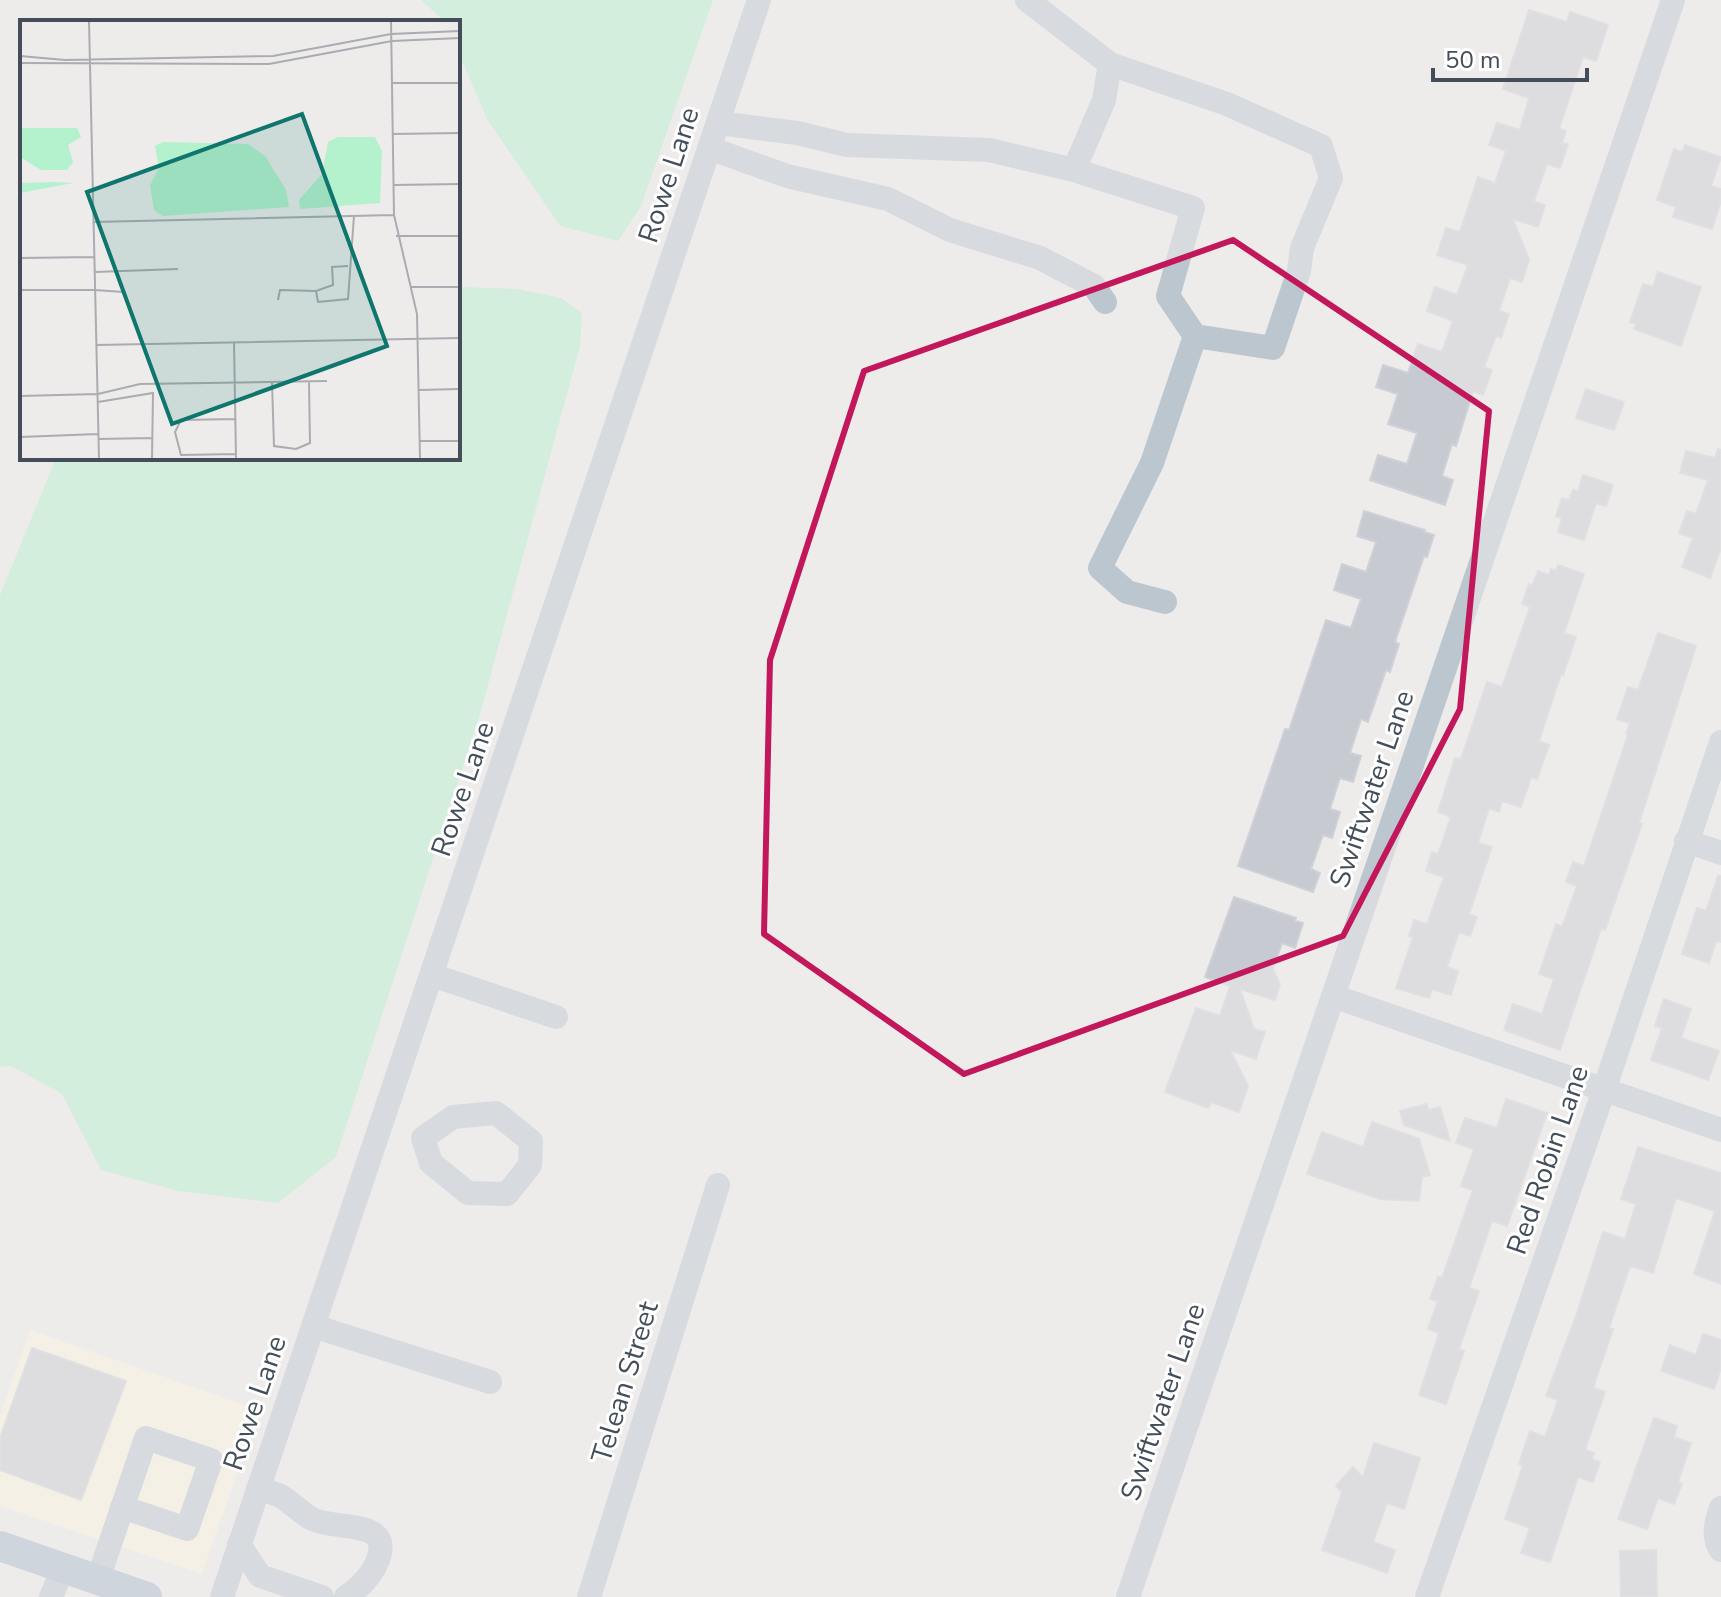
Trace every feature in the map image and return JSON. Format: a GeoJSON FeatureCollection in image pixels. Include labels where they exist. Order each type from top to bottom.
{"type":"FeatureCollection","features":[{"type":"Feature","properties":{"kind":"main road"},"geometry":{"type":"LineString","coordinates":[[0,1546],[147,1597]]}},
{"type":"Feature","properties":{"kind":"street","name":"Rowe Lane"},"geometry":{"type":"LineString","coordinates":[[222,1597],[759,0]]}},
{"type":"Feature","properties":{"kind":"street"},"geometry":{"type":"LineString","coordinates":[[718,123],[797,133],[847,145],[989,150],[1074,170],[1193,208],[1168,296],[1195,336],[1273,348],[1299,271],[1302,248],[1331,178],[1321,146],[1227,104],[1110,64],[1027,0]]}},
{"type":"Feature","properties":{"kind":"street","name":"Swiftwater Lane"},"geometry":{"type":"LineString","coordinates":[[1128,1597],[1673,0]]}},
{"type":"Feature","properties":{"kind":"street"},"geometry":{"type":"LineString","coordinates":[[1074,170],[1104,100],[1110,64]]}},
{"type":"Feature","properties":{"kind":"street"},"geometry":{"type":"LineString","coordinates":[[709,148],[787,176],[888,199],[950,230],[1040,258],[1094,286],[1105,302]]}},
{"type":"Feature","properties":{"kind":"street"},"geometry":{"type":"LineString","coordinates":[[1165,602],[1127,592],[1100,568],[1152,463],[1195,336]]}},
{"type":"Feature","properties":{"kind":"street","name":"Red Robin Lane"},"geometry":{"type":"LineString","coordinates":[[1427,1597],[1604,1090],[1721,742]]}},
{"type":"Feature","properties":{"kind":"street"},"geometry":{"type":"LineString","coordinates":[[1686,841],[1721,853]]}},
{"type":"Feature","properties":{"kind":"street"},"geometry":{"type":"LineString","coordinates":[[432,975],[556,1017]]}},
{"type":"Feature","properties":{"kind":"street"},"geometry":{"type":"LineString","coordinates":[[1333,996],[1721,1130]]}},
{"type":"Feature","properties":{"kind":"street"},"geometry":{"type":"LineString","coordinates":[[381,1123],[423,1138]]}},
{"type":"Feature","properties":{"kind":"street","name":"Telean Street"},"geometry":{"type":"LineString","coordinates":[[589,1597],[718,1185]]}},
{"type":"Feature","properties":{"kind":"street"},"geometry":{"type":"LineString","coordinates":[[313,1326],[490,1382]]}},
{"type":"Feature","properties":{"kind":"street"},"geometry":{"type":"LineString","coordinates":[[258,1488],[281,1497],[310,1518],[330,1526],[363,1528],[379,1539],[381,1548],[371,1573],[358,1589],[346,1597]]}},
{"type":"Feature","properties":{"kind":"street"},"geometry":{"type":"LineString","coordinates":[[98,1579],[122,1507]]}},
{"type":"Feature","properties":{"kind":"street"},"geometry":{"type":"LineString","coordinates":[[1721,1508],[1716,1522],[1717,1544],[1721,1550]]}},
{"type":"Feature","properties":{"kind":"street"},"geometry":{"type":"LineString","coordinates":[[239,1544],[260,1576],[322,1597]]}},
{"type":"Feature","properties":{"kind":"street"},"geometry":{"type":"LineString","coordinates":[[51,1597],[63,1568]]}},
{"type":"Feature","properties":{"kind":"highlighted area"},"geometry":{"type":"Polygon","coordinates":[[[1233,240],[1489,411],[1460,709],[1343,936],[964,1074],[764,934],[770,660],[864,371],[1233,240]]]}},
{"type":"Feature","properties":{"kind":"shaded area"},"geometry":{"type":"Polygon","coordinates":[[[30,1330],[259,1410],[202,1574],[0,1506],[0,1416],[30,1330]]]}},
{"type":"Feature","properties":{"kind":"green space"},"geometry":{"type":"Polygon","coordinates":[[[421,0],[713,0],[641,206],[618,241],[560,226],[487,119],[460,57],[460,20],[443,20],[421,0]]]}},
{"type":"Feature","properties":{"kind":"green space"},"geometry":{"type":"Polygon","coordinates":[[[460,288],[517,289],[561,298],[582,313],[580,346],[480,714],[336,1157],[278,1203],[178,1191],[101,1170],[62,1094],[11,1066],[0,1067],[0,595],[55,460],[460,460],[460,288]]]}},
{"type":"Feature","properties":{"kind":"building"},"geometry":{"type":"Polygon","coordinates":[[[1529,10],[1567,22],[1570,12],[1608,25],[1596,61],[1583,57],[1559,129],[1566,131],[1562,143],[1568,144],[1560,168],[1547,164],[1534,201],[1545,205],[1538,227],[1513,219],[1529,260],[1522,282],[1510,278],[1499,311],[1509,314],[1501,338],[1496,336],[1484,367],[1492,370],[1483,395],[1473,391],[1456,446],[1452,444],[1442,476],[1453,480],[1445,505],[1370,480],[1378,455],[1407,464],[1417,433],[1388,424],[1398,394],[1376,387],[1383,365],[1408,373],[1418,344],[1442,352],[1453,321],[1427,311],[1435,287],[1457,295],[1468,265],[1437,255],[1446,228],[1460,232],[1478,177],[1495,183],[1506,151],[1489,145],[1497,123],[1520,130],[1529,98],[1503,89],[1529,10]]]}},
{"type":"Feature","properties":{"kind":"building"},"geometry":{"type":"Polygon","coordinates":[[[1685,145],[1721,157],[1711,186],[1721,189],[1721,201],[1712,229],[1673,217],[1676,207],[1657,200],[1674,149],[1682,152],[1685,145]]]}},
{"type":"Feature","properties":{"kind":"building"},"geometry":{"type":"Polygon","coordinates":[[[1658,272],[1701,287],[1681,346],[1634,329],[1636,324],[1630,322],[1643,284],[1653,287],[1658,272]]]}},
{"type":"Feature","properties":{"kind":"building"},"geometry":{"type":"Polygon","coordinates":[[[1586,389],[1624,402],[1614,430],[1576,418],[1586,389]]]}},
{"type":"Feature","properties":{"kind":"building"},"geometry":{"type":"Polygon","coordinates":[[[1718,449],[1721,450],[1721,548],[1710,578],[1682,567],[1693,538],[1679,533],[1687,511],[1696,514],[1708,480],[1680,473],[1686,451],[1715,458],[1718,449]]]}},
{"type":"Feature","properties":{"kind":"building"},"geometry":{"type":"Polygon","coordinates":[[[1583,475],[1613,485],[1606,506],[1596,503],[1584,540],[1558,532],[1562,518],[1556,516],[1562,498],[1569,500],[1573,490],[1578,491],[1583,475]]]}},
{"type":"Feature","properties":{"kind":"building"},"geometry":{"type":"Polygon","coordinates":[[[1364,511],[1434,535],[1395,642],[1399,644],[1390,672],[1386,670],[1368,722],[1361,719],[1350,753],[1361,756],[1353,782],[1340,778],[1330,809],[1340,812],[1332,838],[1323,835],[1311,869],[1320,873],[1313,892],[1238,866],[1326,620],[1351,628],[1361,599],[1334,590],[1342,564],[1366,572],[1376,542],[1357,536],[1364,511]]]}},
{"type":"Feature","properties":{"kind":"building"},"geometry":{"type":"Polygon","coordinates":[[[1558,565],[1584,574],[1564,633],[1576,637],[1539,741],[1549,745],[1537,779],[1531,777],[1521,807],[1502,801],[1499,812],[1489,808],[1478,843],[1492,847],[1469,914],[1477,917],[1470,936],[1459,932],[1447,967],[1458,971],[1451,995],[1432,989],[1429,998],[1396,988],[1413,937],[1409,936],[1414,920],[1427,924],[1444,877],[1426,871],[1432,852],[1438,854],[1451,817],[1438,812],[1455,758],[1461,759],[1487,682],[1502,687],[1530,607],[1522,604],[1529,584],[1532,586],[1538,571],[1549,575],[1551,569],[1556,571],[1558,565]]]}},
{"type":"Feature","properties":{"kind":"building"},"geometry":{"type":"Polygon","coordinates":[[[1658,633],[1696,646],[1639,823],[1642,824],[1605,930],[1601,929],[1560,1050],[1504,1030],[1513,1004],[1542,1014],[1554,979],[1539,974],[1556,924],[1562,927],[1577,886],[1566,882],[1573,862],[1584,866],[1628,735],[1630,723],[1617,719],[1628,687],[1638,690],[1658,633]]]}},
{"type":"Feature","properties":{"kind":"building"},"geometry":{"type":"Polygon","coordinates":[[[1718,876],[1721,876],[1721,942],[1716,941],[1709,963],[1682,954],[1697,908],[1706,911],[1718,876]]]}},
{"type":"Feature","properties":{"kind":"building"},"geometry":{"type":"Polygon","coordinates":[[[1234,897],[1303,923],[1295,948],[1282,943],[1273,969],[1280,984],[1275,1000],[1240,989],[1254,1029],[1265,1032],[1256,1059],[1230,1050],[1248,1086],[1239,1112],[1211,1102],[1208,1108],[1165,1092],[1196,1008],[1220,1016],[1230,986],[1205,977],[1234,897]]]}},
{"type":"Feature","properties":{"kind":"building"},"geometry":{"type":"Polygon","coordinates":[[[1664,999],[1691,1009],[1681,1038],[1719,1051],[1708,1080],[1651,1060],[1662,1028],[1655,1026],[1664,999]]]}},
{"type":"Feature","properties":{"kind":"building"},"geometry":{"type":"Polygon","coordinates":[[[1506,1099],[1547,1113],[1507,1226],[1492,1221],[1469,1288],[1479,1291],[1459,1349],[1464,1351],[1446,1404],[1419,1395],[1439,1333],[1428,1329],[1438,1301],[1430,1299],[1438,1277],[1442,1278],[1473,1190],[1461,1186],[1474,1149],[1456,1143],[1465,1118],[1497,1128],[1506,1099]]]}},
{"type":"Feature","properties":{"kind":"building"},"geometry":{"type":"Polygon","coordinates":[[[1427,1104],[1428,1110],[1440,1107],[1450,1141],[1404,1125],[1400,1111],[1427,1104]]]}},
{"type":"Feature","properties":{"kind":"building"},"geometry":{"type":"Polygon","coordinates":[[[1372,1122],[1419,1139],[1430,1175],[1422,1177],[1419,1201],[1380,1199],[1307,1174],[1322,1132],[1363,1147],[1372,1122]]]}},
{"type":"Feature","properties":{"kind":"building"},"geometry":{"type":"Polygon","coordinates":[[[1638,1147],[1721,1173],[1721,1284],[1694,1274],[1715,1211],[1676,1198],[1653,1273],[1630,1266],[1593,1388],[1605,1392],[1585,1450],[1594,1453],[1591,1459],[1600,1462],[1593,1482],[1578,1477],[1550,1562],[1521,1553],[1530,1528],[1505,1519],[1523,1465],[1519,1464],[1530,1431],[1545,1437],[1558,1400],[1546,1396],[1603,1232],[1625,1239],[1636,1204],[1621,1199],[1638,1147]]]}},
{"type":"Feature","properties":{"kind":"building"},"geometry":{"type":"Polygon","coordinates":[[[1703,1334],[1721,1340],[1721,1368],[1714,1389],[1661,1371],[1670,1345],[1696,1355],[1703,1334]]]}},
{"type":"Feature","properties":{"kind":"building"},"geometry":{"type":"Polygon","coordinates":[[[32,1348],[126,1381],[81,1500],[0,1470],[0,1438],[32,1348]]]}},
{"type":"Feature","properties":{"kind":"building"},"geometry":{"type":"Polygon","coordinates":[[[1654,1418],[1677,1426],[1674,1437],[1691,1443],[1674,1504],[1658,1498],[1647,1529],[1618,1519],[1654,1418]]]}},
{"type":"Feature","properties":{"kind":"building"},"geometry":{"type":"Polygon","coordinates":[[[1374,1443],[1420,1458],[1404,1509],[1387,1503],[1373,1542],[1395,1550],[1387,1573],[1322,1550],[1342,1492],[1336,1486],[1353,1467],[1363,1477],[1374,1443]]]}},
{"type":"Feature","properties":{"kind":"building"},"geometry":{"type":"Polygon","coordinates":[[[1656,1550],[1657,1597],[1621,1597],[1620,1551],[1656,1550]]]}}]}
